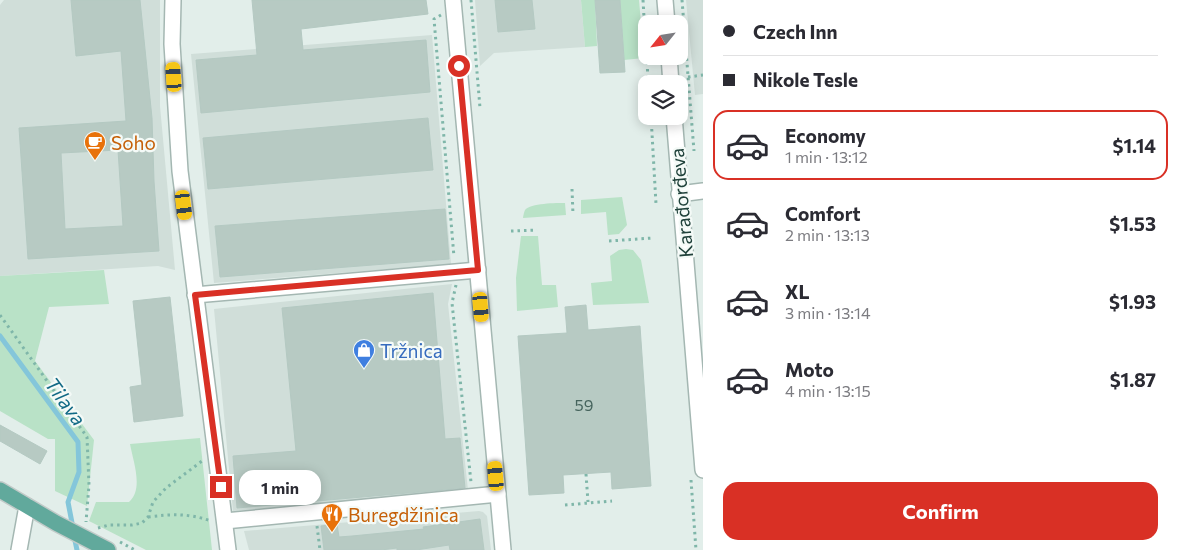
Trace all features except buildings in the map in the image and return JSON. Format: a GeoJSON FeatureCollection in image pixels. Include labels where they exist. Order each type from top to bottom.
{"type":"FeatureCollection","features":[{"type":"Feature","properties":{"kind":"main road"},"geometry":{"type":"LineString","coordinates":[[0,490],[56,523],[100,541]]}},
{"type":"Feature","properties":{"kind":"street"},"geometry":{"type":"LineString","coordinates":[[173,0],[172,44],[180,171],[195,295],[218,521],[228,550]]}},
{"type":"Feature","properties":{"kind":"street"},"geometry":{"type":"LineString","coordinates":[[666,0],[667,15]]}},
{"type":"Feature","properties":{"kind":"street"},"geometry":{"type":"LineString","coordinates":[[447,3],[478,270],[503,550]]}},
{"type":"Feature","properties":{"kind":"street","name":"Karađorđeva"},"geometry":{"type":"LineString","coordinates":[[675,125],[703,470]]}},
{"type":"Feature","properties":{"kind":"street"},"geometry":{"type":"LineString","coordinates":[[679,194],[703,191]]}},
{"type":"Feature","properties":{"kind":"street"},"geometry":{"type":"LineString","coordinates":[[195,295],[478,270]]}},
{"type":"Feature","properties":{"kind":"street"},"geometry":{"type":"LineString","coordinates":[[218,521],[498,494]]}},
{"type":"Feature","properties":{"kind":"street"},"geometry":{"type":"LineString","coordinates":[[19,550],[27,506]]}},
{"type":"Feature","properties":{"kind":"street"},"geometry":{"type":"LineString","coordinates":[[218,521],[238,550]]}},
{"type":"Feature","properties":{"kind":"path"},"geometry":{"type":"LineString","coordinates":[[643,0],[644,15]]}},
{"type":"Feature","properties":{"kind":"path"},"geometry":{"type":"LineString","coordinates":[[682,0],[688,75]]}},
{"type":"Feature","properties":{"kind":"path"},"geometry":{"type":"LineString","coordinates":[[447,3],[442,14],[434,20],[454,260],[458,271],[452,303],[470,481],[482,496]]}},
{"type":"Feature","properties":{"kind":"path"},"geometry":{"type":"LineString","coordinates":[[694,153],[688,77],[703,76]]}},
{"type":"Feature","properties":{"kind":"path"},"geometry":{"type":"LineString","coordinates":[[651,125],[656,204]]}},
{"type":"Feature","properties":{"kind":"path"},"geometry":{"type":"LineString","coordinates":[[572,189],[573,215]]}},
{"type":"Feature","properties":{"kind":"path"},"geometry":{"type":"LineString","coordinates":[[511,231],[537,230]]}},
{"type":"Feature","properties":{"kind":"path"},"geometry":{"type":"LineString","coordinates":[[609,242],[653,238]]}},
{"type":"Feature","properties":{"kind":"path"},"geometry":{"type":"LineString","coordinates":[[0,315],[87,437],[89,485],[86,525]]}},
{"type":"Feature","properties":{"kind":"path"},"geometry":{"type":"LineString","coordinates":[[148,517],[153,502],[166,488],[205,459]]}},
{"type":"Feature","properties":{"kind":"path"},"geometry":{"type":"LineString","coordinates":[[586,474],[588,502]]}},
{"type":"Feature","properties":{"kind":"path"},"geometry":{"type":"LineString","coordinates":[[565,505],[612,501]]}},
{"type":"Feature","properties":{"kind":"path"},"geometry":{"type":"LineString","coordinates":[[100,541],[109,524],[138,525],[148,517],[175,514],[193,515],[218,521]]}},
{"type":"Feature","properties":{"kind":"path"},"geometry":{"type":"LineString","coordinates":[[317,522],[320,550]]}},
{"type":"Feature","properties":{"kind":"shaded area"},"geometry":{"type":"Polygon","coordinates":[[[4,0],[160,0],[160,106],[175,270],[158,266],[0,276],[0,5],[4,0]]]}},
{"type":"Feature","properties":{"kind":"shaded area"},"geometry":{"type":"Polygon","coordinates":[[[475,0],[581,0],[585,47],[494,53],[480,66],[475,0]]]}},
{"type":"Feature","properties":{"kind":"shaded area"},"geometry":{"type":"Polygon","coordinates":[[[686,0],[703,0],[703,94],[695,95],[686,0]]]}},
{"type":"Feature","properties":{"kind":"shaded area"},"geometry":{"type":"Polygon","coordinates":[[[432,35],[451,264],[214,283],[191,54],[432,35]]]}},
{"type":"Feature","properties":{"kind":"shaded area"},"geometry":{"type":"Polygon","coordinates":[[[452,284],[448,304],[468,490],[233,511],[214,309],[452,284]]]}},
{"type":"Feature","properties":{"kind":"shaded area"},"geometry":{"type":"Polygon","coordinates":[[[479,511],[487,516],[491,550],[249,550],[244,531],[479,511]]]}},
{"type":"Feature","properties":{"kind":"green space"},"geometry":{"type":"Polygon","coordinates":[[[581,0],[595,0],[597,46],[585,47],[581,0]]]}},
{"type":"Feature","properties":{"kind":"green space"},"geometry":{"type":"Polygon","coordinates":[[[620,0],[639,0],[640,15],[638,15],[638,59],[624,60],[620,0]]]}},
{"type":"Feature","properties":{"kind":"green space"},"geometry":{"type":"Polygon","coordinates":[[[622,197],[627,225],[619,234],[608,235],[606,212],[581,214],[581,200],[622,197]]]}},
{"type":"Feature","properties":{"kind":"green space"},"geometry":{"type":"Polygon","coordinates":[[[565,203],[566,215],[523,218],[525,210],[532,206],[565,203]]]}},
{"type":"Feature","properties":{"kind":"green space"},"geometry":{"type":"Polygon","coordinates":[[[521,236],[538,236],[542,285],[556,285],[558,307],[517,311],[516,278],[521,236]]]}},
{"type":"Feature","properties":{"kind":"green space"},"geometry":{"type":"Polygon","coordinates":[[[619,250],[633,250],[641,260],[649,303],[593,305],[591,283],[612,281],[610,256],[619,250]]]}},
{"type":"Feature","properties":{"kind":"green space"},"geometry":{"type":"Polygon","coordinates":[[[104,270],[109,304],[49,307],[35,361],[94,440],[87,506],[55,491],[55,439],[48,439],[0,411],[0,276],[104,270]]]}},
{"type":"Feature","properties":{"kind":"green space"},"geometry":{"type":"Polygon","coordinates":[[[200,438],[212,550],[146,550],[89,521],[96,502],[129,502],[133,496],[137,482],[130,444],[200,438]]]}},
{"type":"Feature","properties":{"kind":"waterway","name":"Tilava"},"geometry":{"type":"LineString","coordinates":[[0,336],[78,442],[79,472],[68,502],[73,528]]}},
{"type":"Feature","properties":{"kind":"waterway","name":"Tilava"},"geometry":{"type":"LineString","coordinates":[[74,536],[77,550]]}},
{"type":"Feature","properties":{"kind":"place","name":"Soho"},"geometry":{"type":"Point","coordinates":[95,161]}},
{"type":"Feature","properties":{"kind":"place","name":"Tržnica"},"geometry":{"type":"Point","coordinates":[364,369]}},
{"type":"Feature","properties":{"kind":"place","name":"Buregdžinica"},"geometry":{"type":"Point","coordinates":[332,533]}},
{"type":"Feature","properties":{"kind":"route"},"geometry":{"type":"LineString","coordinates":[[221,487],[195,295],[245,289],[478,270],[459,66]]}}]}
